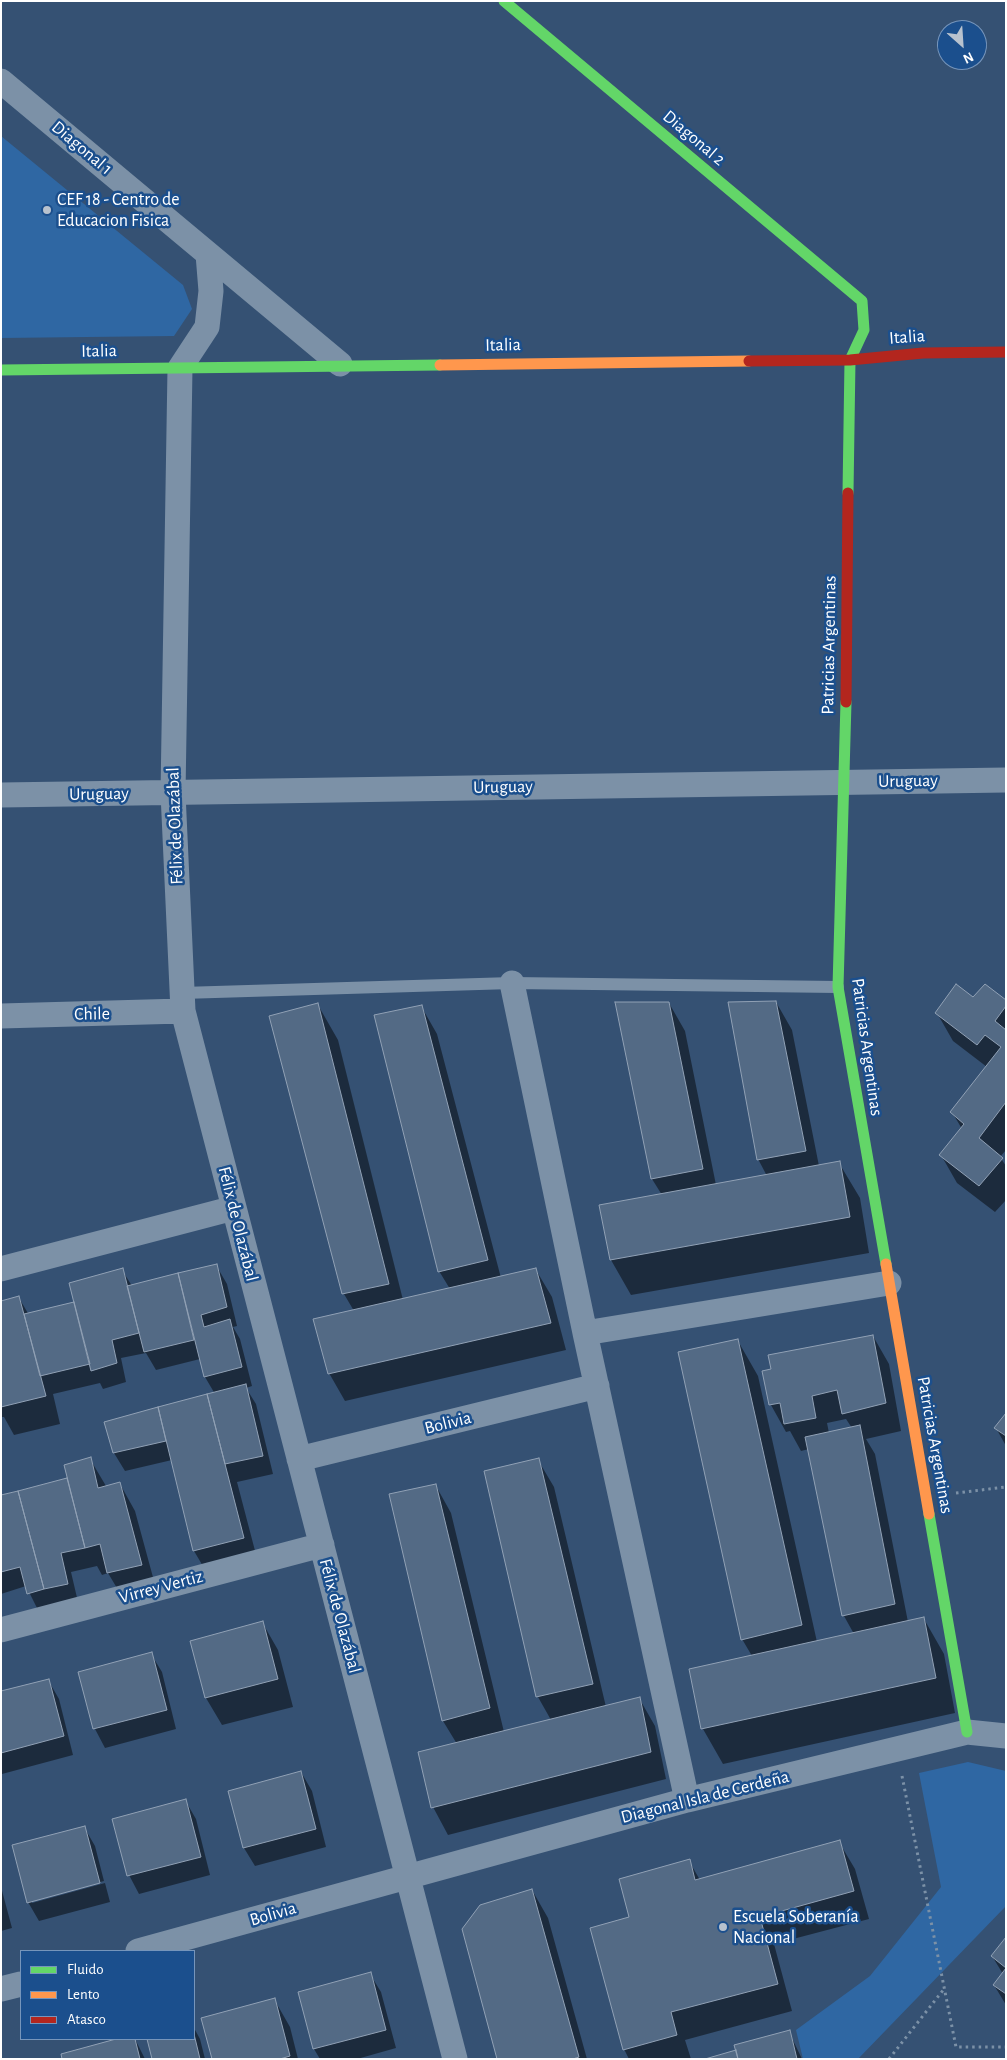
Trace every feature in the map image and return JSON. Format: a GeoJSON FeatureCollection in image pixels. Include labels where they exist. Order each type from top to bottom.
{"type":"FeatureCollection","features":[{"type":"Feature","properties":{"kind":"street","name":"Diagonal 2"},"geometry":{"type":"LineString","coordinates":[[504,1],[862,301]]}},
{"type":"Feature","properties":{"kind":"street","name":"Diagonal 1"},"geometry":{"type":"LineString","coordinates":[[1,81],[340,364]]}},
{"type":"Feature","properties":{"kind":"street"},"geometry":{"type":"LineString","coordinates":[[180,368],[207,327],[211,291],[208,254]]}},
{"type":"Feature","properties":{"kind":"street","name":"Patricias Argentinas"},"geometry":{"type":"LineString","coordinates":[[862,301],[864,330],[850,360],[845,782],[838,987],[967,1732]]}},
{"type":"Feature","properties":{"kind":"street","name":"Italia"},"geometry":{"type":"LineString","coordinates":[[1,370],[340,364],[850,360],[923,353],[1006,352]]}},
{"type":"Feature","properties":{"kind":"street","name":"Félix de Olazábal"},"geometry":{"type":"LineString","coordinates":[[180,368],[173,793],[183,1002],[234,1208],[455,2059]]}},
{"type":"Feature","properties":{"kind":"street","name":"Uruguay"},"geometry":{"type":"LineString","coordinates":[[1,795],[1006,780]]}},
{"type":"Feature","properties":{"kind":"street"},"geometry":{"type":"LineString","coordinates":[[512,983],[585,1333],[687,1800]]}},
{"type":"Feature","properties":{"kind":"street","name":"Chile"},"geometry":{"type":"LineString","coordinates":[[1,1016],[183,1002]]}},
{"type":"Feature","properties":{"kind":"street"},"geometry":{"type":"LineString","coordinates":[[1,1269],[234,1208]]}},
{"type":"Feature","properties":{"kind":"street"},"geometry":{"type":"LineString","coordinates":[[585,1333],[889,1283]]}},
{"type":"Feature","properties":{"kind":"street","name":"Bolivia"},"geometry":{"type":"LineString","coordinates":[[299,1459],[597,1386]]}},
{"type":"Feature","properties":{"kind":"street","name":"Virrey Vertiz"},"geometry":{"type":"LineString","coordinates":[[1,1630],[322,1545]]}},
{"type":"Feature","properties":{"kind":"street","name":"Diagonal Isla de Cerdeña"},"geometry":{"type":"LineString","coordinates":[[408,1876],[687,1800],[967,1732],[1006,1736]]}},
{"type":"Feature","properties":{"kind":"street","name":"Bolivia"},"geometry":{"type":"LineString","coordinates":[[142,1950],[408,1876]]}},
{"type":"Feature","properties":{"kind":"street"},"geometry":{"type":"LineString","coordinates":[[1,1989],[20,1984]]}},
{"type":"Feature","properties":{"kind":"lane"},"geometry":{"type":"LineString","coordinates":[[183,1002],[512,983],[838,987]]}},
{"type":"Feature","properties":{"kind":"path"},"geometry":{"type":"LineString","coordinates":[[926,1496],[1006,1487]]}},
{"type":"Feature","properties":{"kind":"path"},"geometry":{"type":"LineString","coordinates":[[896,1749],[956,2047],[1006,2047]]}},
{"type":"Feature","properties":{"kind":"path"},"geometry":{"type":"LineString","coordinates":[[889,2059],[945,1989]]}},
{"type":"Feature","properties":{"kind":"shaded area","name":"CEF 18 - Centro de Educacion Fisica"},"geometry":{"type":"Polygon","coordinates":[[[1,136],[183,285],[192,309],[174,336],[1,338],[1,136]]]}},
{"type":"Feature","properties":{"kind":"shaded area"},"geometry":{"type":"Polygon","coordinates":[[[968,1762],[1006,1771],[1006,1906],[858,2059],[803,2059],[796,2030],[870,1976],[941,1887],[919,1773],[968,1762]]]}},
{"type":"Feature","properties":{"kind":"building"},"geometry":{"type":"Polygon","coordinates":[[[956,984],[973,997],[985,984],[1006,1000],[1006,1006],[995,1021],[1006,1030],[1006,1102],[979,1138],[1003,1158],[979,1186],[939,1155],[964,1124],[950,1112],[1001,1047],[985,1035],[977,1045],[935,1013],[956,984]]]}},
{"type":"Feature","properties":{"kind":"building"},"geometry":{"type":"Polygon","coordinates":[[[776,1001],[806,1151],[757,1160],[728,1002],[776,1001]]]}},
{"type":"Feature","properties":{"kind":"building"},"geometry":{"type":"Polygon","coordinates":[[[615,1002],[669,1002],[703,1169],[651,1179],[615,1002]]]}},
{"type":"Feature","properties":{"kind":"building"},"geometry":{"type":"Polygon","coordinates":[[[318,1003],[389,1284],[342,1294],[269,1016],[318,1003]]]}},
{"type":"Feature","properties":{"kind":"building"},"geometry":{"type":"Polygon","coordinates":[[[422,1005],[488,1260],[438,1272],[374,1015],[422,1005]]]}},
{"type":"Feature","properties":{"kind":"building"},"geometry":{"type":"Polygon","coordinates":[[[840,1161],[850,1217],[610,1260],[599,1205],[840,1161]]]}},
{"type":"Feature","properties":{"kind":"building"},"geometry":{"type":"Polygon","coordinates":[[[217,1264],[227,1307],[201,1315],[204,1327],[230,1319],[242,1367],[204,1377],[178,1273],[217,1264]]]}},
{"type":"Feature","properties":{"kind":"building"},"geometry":{"type":"Polygon","coordinates":[[[123,1268],[139,1333],[112,1340],[117,1363],[91,1371],[69,1283],[123,1268]]]}},
{"type":"Feature","properties":{"kind":"building"},"geometry":{"type":"Polygon","coordinates":[[[536,1268],[551,1323],[328,1374],[313,1319],[536,1268]]]}},
{"type":"Feature","properties":{"kind":"building"},"geometry":{"type":"Polygon","coordinates":[[[178,1273],[194,1340],[144,1352],[127,1286],[178,1273]]]}},
{"type":"Feature","properties":{"kind":"building"},"geometry":{"type":"Polygon","coordinates":[[[19,1296],[46,1396],[1,1407],[1,1301],[19,1296]]]}},
{"type":"Feature","properties":{"kind":"building"},"geometry":{"type":"Polygon","coordinates":[[[74,1302],[90,1364],[40,1376],[24,1314],[74,1302]]]}},
{"type":"Feature","properties":{"kind":"building"},"geometry":{"type":"Polygon","coordinates":[[[873,1335],[886,1403],[842,1414],[837,1390],[812,1396],[816,1418],[784,1424],[780,1403],[769,1405],[762,1371],[771,1369],[768,1355],[873,1335]]]}},
{"type":"Feature","properties":{"kind":"building"},"geometry":{"type":"Polygon","coordinates":[[[738,1339],[802,1625],[741,1640],[678,1352],[738,1339]]]}},
{"type":"Feature","properties":{"kind":"building"},"geometry":{"type":"Polygon","coordinates":[[[246,1384],[263,1456],[225,1464],[207,1394],[246,1384]]]}},
{"type":"Feature","properties":{"kind":"building"},"geometry":{"type":"Polygon","coordinates":[[[207,1394],[244,1538],[193,1551],[158,1407],[207,1394]]]}},
{"type":"Feature","properties":{"kind":"building"},"geometry":{"type":"Polygon","coordinates":[[[158,1407],[166,1441],[113,1453],[104,1422],[158,1407]]]}},
{"type":"Feature","properties":{"kind":"building"},"geometry":{"type":"Polygon","coordinates":[[[1006,1413],[1006,1436],[994,1428],[1006,1413]]]}},
{"type":"Feature","properties":{"kind":"building"},"geometry":{"type":"Polygon","coordinates":[[[860,1425],[895,1604],[842,1616],[805,1437],[860,1425]]]}},
{"type":"Feature","properties":{"kind":"building"},"geometry":{"type":"Polygon","coordinates":[[[91,1457],[98,1488],[120,1482],[142,1565],[107,1573],[100,1544],[85,1548],[64,1465],[91,1457]]]}},
{"type":"Feature","properties":{"kind":"building"},"geometry":{"type":"Polygon","coordinates":[[[539,1458],[593,1684],[536,1697],[484,1471],[539,1458]]]}},
{"type":"Feature","properties":{"kind":"building"},"geometry":{"type":"Polygon","coordinates":[[[67,1478],[85,1548],[61,1553],[68,1584],[44,1589],[18,1491],[67,1478]]]}},
{"type":"Feature","properties":{"kind":"building"},"geometry":{"type":"Polygon","coordinates":[[[436,1484],[490,1708],[442,1721],[389,1494],[436,1484]]]}},
{"type":"Feature","properties":{"kind":"building"},"geometry":{"type":"Polygon","coordinates":[[[18,1491],[44,1589],[27,1594],[20,1567],[1,1572],[1,1495],[18,1491]]]}},
{"type":"Feature","properties":{"kind":"building"},"geometry":{"type":"Polygon","coordinates":[[[924,1617],[936,1678],[701,1729],[689,1669],[924,1617]]]}},
{"type":"Feature","properties":{"kind":"building"},"geometry":{"type":"Polygon","coordinates":[[[263,1621],[278,1679],[205,1698],[190,1641],[263,1621]]]}},
{"type":"Feature","properties":{"kind":"building"},"geometry":{"type":"Polygon","coordinates":[[[152,1652],[167,1710],[93,1729],[78,1672],[152,1652]]]}},
{"type":"Feature","properties":{"kind":"building"},"geometry":{"type":"Polygon","coordinates":[[[49,1679],[64,1736],[1,1753],[1,1691],[49,1679]]]}},
{"type":"Feature","properties":{"kind":"building"},"geometry":{"type":"Polygon","coordinates":[[[640,1697],[651,1752],[431,1808],[418,1752],[640,1697]]]}},
{"type":"Feature","properties":{"kind":"building"},"geometry":{"type":"Polygon","coordinates":[[[301,1771],[316,1829],[243,1848],[228,1791],[301,1771]]]}},
{"type":"Feature","properties":{"kind":"building"},"geometry":{"type":"Polygon","coordinates":[[[186,1799],[201,1857],[127,1876],[112,1819],[186,1799]]]}},
{"type":"Feature","properties":{"kind":"building"},"geometry":{"type":"Polygon","coordinates":[[[85,1826],[100,1883],[27,1903],[12,1845],[85,1826]]]}},
{"type":"Feature","properties":{"kind":"building"},"geometry":{"type":"Polygon","coordinates":[[[840,1840],[854,1891],[760,1917],[778,1984],[671,2012],[677,2035],[623,2050],[590,1928],[629,1917],[619,1879],[690,1859],[695,1880],[840,1840]]]}},
{"type":"Feature","properties":{"kind":"building"},"geometry":{"type":"Polygon","coordinates":[[[532,1889],[579,2057],[573,2059],[497,2059],[462,1929],[480,1905],[532,1889]]]}},
{"type":"Feature","properties":{"kind":"building"},"geometry":{"type":"Polygon","coordinates":[[[1006,1937],[1006,1968],[991,1956],[1006,1937]]]}},
{"type":"Feature","properties":{"kind":"building"},"geometry":{"type":"Polygon","coordinates":[[[1006,1968],[1006,1994],[993,1985],[1006,1968]]]}},
{"type":"Feature","properties":{"kind":"building"},"geometry":{"type":"Polygon","coordinates":[[[371,1972],[386,2030],[313,2049],[298,1992],[371,1972]]]}},
{"type":"Feature","properties":{"kind":"building"},"geometry":{"type":"Polygon","coordinates":[[[275,1998],[290,2056],[280,2059],[212,2059],[201,2018],[275,1998]]]}},
{"type":"Feature","properties":{"kind":"building"},"geometry":{"type":"Polygon","coordinates":[[[790,2030],[797,2059],[738,2059],[734,2045],[790,2030]]]}},
{"type":"Feature","properties":{"kind":"building"},"geometry":{"type":"Polygon","coordinates":[[[195,2038],[200,2059],[152,2059],[147,2040],[195,2040],[195,2038]]]}},
{"type":"Feature","properties":{"kind":"building"},"geometry":{"type":"Polygon","coordinates":[[[112,2040],[135,2040],[140,2059],[62,2059],[61,2054],[112,2040]]]}},
{"type":"Feature","properties":{"kind":"building"},"geometry":{"type":"Polygon","coordinates":[[[736,2050],[738,2059],[705,2059],[736,2050]]]}},
{"type":"Feature","properties":{"kind":"traffic: fast"},"geometry":{"type":"LineString","coordinates":[[504,1],[862,301],[864,330],[850,360],[848,493]]}},
{"type":"Feature","properties":{"kind":"traffic: fast"},"geometry":{"type":"LineString","coordinates":[[1,370],[440,365]]}},
{"type":"Feature","properties":{"kind":"traffic: fast"},"geometry":{"type":"LineString","coordinates":[[846,702],[838,987],[886,1264]]}},
{"type":"Feature","properties":{"kind":"traffic: fast"},"geometry":{"type":"LineString","coordinates":[[929,1514],[967,1732]]}},
{"type":"Feature","properties":{"kind":"traffic: slow"},"geometry":{"type":"LineString","coordinates":[[440,365],[749,361]]}},
{"type":"Feature","properties":{"kind":"traffic: slow"},"geometry":{"type":"LineString","coordinates":[[886,1264],[929,1514]]}},
{"type":"Feature","properties":{"kind":"traffic: jam"},"geometry":{"type":"LineString","coordinates":[[749,361],[850,360],[923,353],[1006,352]]}},
{"type":"Feature","properties":{"kind":"traffic: jam"},"geometry":{"type":"LineString","coordinates":[[846,702],[848,493]]}},
{"type":"Feature","properties":{"kind":"place","name":"CEF 18 - Centro de Educacion Fisica"},"geometry":{"type":"Point","coordinates":[47,210]}},
{"type":"Feature","properties":{"kind":"place","name":"Escuela Soberanía Nacional"},"geometry":{"type":"Point","coordinates":[723,1927]}}]}
